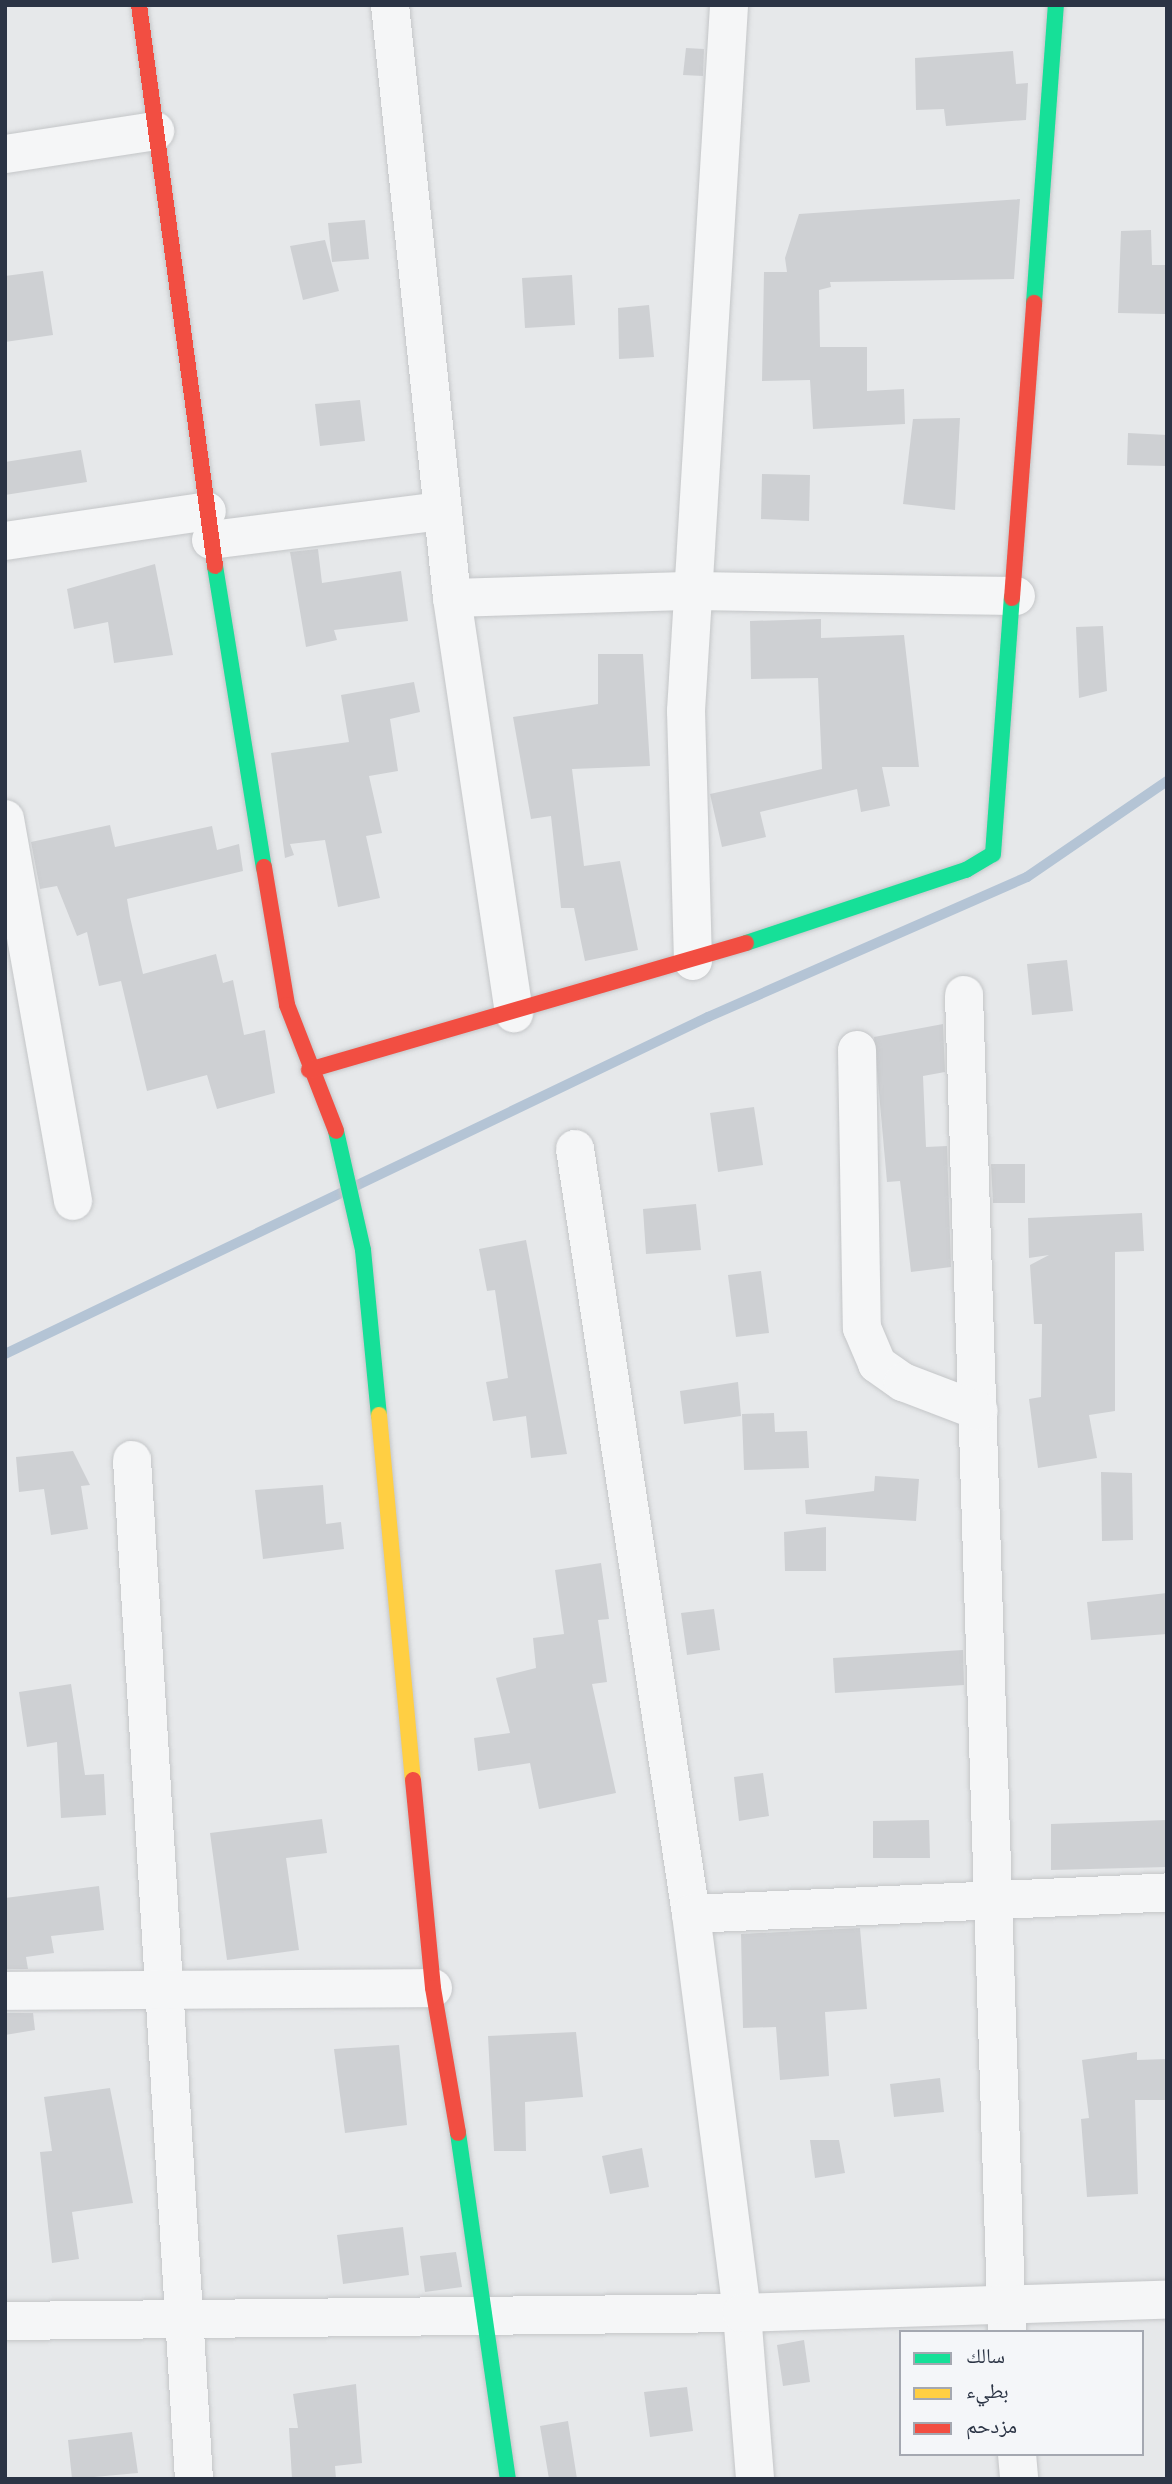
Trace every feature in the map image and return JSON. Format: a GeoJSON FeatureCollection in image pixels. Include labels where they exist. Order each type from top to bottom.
{"type":"FeatureCollection","features":[{"type":"Feature","properties":{"kind":"street"},"geometry":{"type":"LineString","coordinates":[[139,5],[209,525],[286,1005],[309,1070],[335,1125],[363,1250],[433,1988],[488,2311],[508,2479]]}},
{"type":"Feature","properties":{"kind":"street"},"geometry":{"type":"LineString","coordinates":[[390,5],[452,598],[514,1013]]}},
{"type":"Feature","properties":{"kind":"street"},"geometry":{"type":"LineString","coordinates":[[693,961],[686,761],[729,5]]}},
{"type":"Feature","properties":{"kind":"street"},"geometry":{"type":"LineString","coordinates":[[309,1070],[693,961],[966,870],[993,854],[1016,596],[1056,5]]}},
{"type":"Feature","properties":{"kind":"street"},"geometry":{"type":"LineString","coordinates":[[5,154],[155,131]]}},
{"type":"Feature","properties":{"kind":"street"},"geometry":{"type":"LineString","coordinates":[[5,541],[442,511]]}},
{"type":"Feature","properties":{"kind":"street"},"geometry":{"type":"LineString","coordinates":[[452,598],[694,591],[1016,596]]}},
{"type":"Feature","properties":{"kind":"street"},"geometry":{"type":"LineString","coordinates":[[5,819],[73,1201]]}},
{"type":"Feature","properties":{"kind":"street"},"geometry":{"type":"LineString","coordinates":[[964,995],[996,1896],[1005,2318]]}},
{"type":"Feature","properties":{"kind":"street"},"geometry":{"type":"LineString","coordinates":[[857,1050],[862,1328],[877,1364],[903,1382],[979,1411]]}},
{"type":"Feature","properties":{"kind":"street"},"geometry":{"type":"LineString","coordinates":[[575,1149],[691,1913],[742,2313],[755,2479]]}},
{"type":"Feature","properties":{"kind":"street"},"geometry":{"type":"LineString","coordinates":[[132,1460],[162,1990],[186,2318],[194,2479]]}},
{"type":"Feature","properties":{"kind":"street"},"geometry":{"type":"LineString","coordinates":[[691,1913],[996,1896],[1167,1892]]}},
{"type":"Feature","properties":{"kind":"street"},"geometry":{"type":"LineString","coordinates":[[5,1991],[433,1988]]}},
{"type":"Feature","properties":{"kind":"street"},"geometry":{"type":"LineString","coordinates":[[5,2321],[488,2311],[1005,2318],[1167,2300]]}},
{"type":"Feature","properties":{"kind":"street"},"geometry":{"type":"LineString","coordinates":[[1017,2456],[1019,2479]]}},
{"type":"Feature","properties":{"kind":"building"},"geometry":{"type":"Polygon","coordinates":[[[686,48],[704,49],[703,76],[683,75],[686,48]]]}},
{"type":"Feature","properties":{"kind":"building"},"geometry":{"type":"Polygon","coordinates":[[[1013,51],[1016,84],[1028,83],[1026,120],[946,126],[944,109],[916,110],[915,58],[1013,51]]]}},
{"type":"Feature","properties":{"kind":"building"},"geometry":{"type":"Polygon","coordinates":[[[1020,199],[1014,279],[830,282],[831,287],[819,290],[820,347],[867,347],[867,391],[904,389],[905,424],[813,429],[810,380],[762,381],[764,272],[787,272],[785,258],[799,214],[1020,199]]]}},
{"type":"Feature","properties":{"kind":"building"},"geometry":{"type":"Polygon","coordinates":[[[365,220],[369,259],[332,262],[328,223],[365,220]]]}},
{"type":"Feature","properties":{"kind":"building"},"geometry":{"type":"Polygon","coordinates":[[[1151,230],[1152,265],[1166,265],[1165,314],[1118,313],[1121,231],[1151,230]]]}},
{"type":"Feature","properties":{"kind":"building"},"geometry":{"type":"Polygon","coordinates":[[[325,240],[339,291],[303,300],[290,246],[325,240]]]}},
{"type":"Feature","properties":{"kind":"building"},"geometry":{"type":"Polygon","coordinates":[[[43,271],[53,335],[5,342],[5,276],[43,271]]]}},
{"type":"Feature","properties":{"kind":"building"},"geometry":{"type":"Polygon","coordinates":[[[572,275],[575,325],[525,328],[522,278],[572,275]]]}},
{"type":"Feature","properties":{"kind":"building"},"geometry":{"type":"Polygon","coordinates":[[[649,305],[654,357],[619,359],[618,308],[649,305]]]}},
{"type":"Feature","properties":{"kind":"building"},"geometry":{"type":"Polygon","coordinates":[[[360,400],[365,441],[320,446],[315,404],[360,400]]]}},
{"type":"Feature","properties":{"kind":"building"},"geometry":{"type":"Polygon","coordinates":[[[960,418],[955,510],[903,504],[913,419],[960,418]]]}},
{"type":"Feature","properties":{"kind":"building"},"geometry":{"type":"Polygon","coordinates":[[[1128,433],[1167,435],[1167,466],[1127,465],[1128,433]]]}},
{"type":"Feature","properties":{"kind":"building"},"geometry":{"type":"Polygon","coordinates":[[[81,450],[87,482],[5,495],[5,462],[81,450]]]}},
{"type":"Feature","properties":{"kind":"building"},"geometry":{"type":"Polygon","coordinates":[[[762,474],[810,475],[809,521],[761,519],[762,474]]]}},
{"type":"Feature","properties":{"kind":"building"},"geometry":{"type":"Polygon","coordinates":[[[318,549],[322,583],[401,571],[408,621],[334,630],[337,640],[306,647],[290,552],[318,549]]]}},
{"type":"Feature","properties":{"kind":"building"},"geometry":{"type":"Polygon","coordinates":[[[155,564],[173,655],[114,663],[108,622],[74,629],[67,589],[155,564]]]}},
{"type":"Feature","properties":{"kind":"building"},"geometry":{"type":"Polygon","coordinates":[[[821,619],[821,638],[904,635],[919,767],[882,767],[890,806],[861,812],[857,789],[760,812],[766,837],[722,847],[710,794],[822,769],[818,678],[751,679],[750,621],[821,619]]]}},
{"type":"Feature","properties":{"kind":"building"},"geometry":{"type":"Polygon","coordinates":[[[1103,626],[1107,691],[1079,698],[1076,627],[1103,626]]]}},
{"type":"Feature","properties":{"kind":"building"},"geometry":{"type":"Polygon","coordinates":[[[598,654],[643,654],[650,766],[572,769],[584,866],[620,861],[638,950],[585,961],[574,908],[561,908],[551,816],[531,819],[513,717],[598,704],[598,654]]]}},
{"type":"Feature","properties":{"kind":"building"},"geometry":{"type":"Polygon","coordinates":[[[414,682],[420,712],[390,719],[398,771],[369,776],[382,833],[366,836],[380,898],[338,907],[325,840],[290,844],[294,855],[285,858],[271,753],[349,742],[341,695],[414,682]]]}},
{"type":"Feature","properties":{"kind":"building"},"geometry":{"type":"Polygon","coordinates":[[[110,825],[115,847],[212,826],[217,850],[239,844],[243,871],[127,899],[143,974],[216,954],[223,983],[233,980],[244,1035],[265,1030],[275,1093],[217,1109],[207,1075],[147,1091],[121,981],[99,986],[87,932],[77,936],[57,886],[40,889],[31,842],[110,825]]]}},
{"type":"Feature","properties":{"kind":"building"},"geometry":{"type":"Polygon","coordinates":[[[1067,960],[1073,1011],[1032,1015],[1027,964],[1067,960]]]}},
{"type":"Feature","properties":{"kind":"building"},"geometry":{"type":"Polygon","coordinates":[[[943,1024],[945,1072],[923,1076],[926,1147],[947,1146],[951,1267],[911,1272],[900,1181],[887,1182],[874,1037],[943,1024]]]}},
{"type":"Feature","properties":{"kind":"building"},"geometry":{"type":"Polygon","coordinates":[[[754,1107],[763,1165],[718,1172],[710,1113],[754,1107]]]}},
{"type":"Feature","properties":{"kind":"building"},"geometry":{"type":"Polygon","coordinates":[[[991,1164],[1025,1164],[1025,1203],[993,1203],[991,1164]]]}},
{"type":"Feature","properties":{"kind":"building"},"geometry":{"type":"Polygon","coordinates":[[[696,1204],[701,1250],[646,1254],[643,1209],[696,1204]]]}},
{"type":"Feature","properties":{"kind":"building"},"geometry":{"type":"Polygon","coordinates":[[[1142,1213],[1144,1251],[1115,1252],[1115,1411],[1089,1415],[1097,1458],[1038,1468],[1029,1399],[1041,1397],[1042,1324],[1034,1324],[1030,1265],[1049,1255],[1029,1258],[1028,1218],[1142,1213]]]}},
{"type":"Feature","properties":{"kind":"building"},"geometry":{"type":"Polygon","coordinates":[[[526,1240],[567,1454],[531,1458],[526,1416],[493,1421],[486,1382],[508,1378],[495,1290],[487,1291],[479,1249],[526,1240]]]}},
{"type":"Feature","properties":{"kind":"building"},"geometry":{"type":"Polygon","coordinates":[[[761,1271],[769,1333],[736,1337],[728,1275],[761,1271]]]}},
{"type":"Feature","properties":{"kind":"building"},"geometry":{"type":"Polygon","coordinates":[[[738,1382],[741,1416],[684,1424],[680,1391],[738,1382]]]}},
{"type":"Feature","properties":{"kind":"building"},"geometry":{"type":"Polygon","coordinates":[[[774,1413],[775,1432],[807,1431],[809,1468],[744,1470],[742,1414],[774,1413]]]}},
{"type":"Feature","properties":{"kind":"building"},"geometry":{"type":"Polygon","coordinates":[[[73,1451],[90,1485],[81,1486],[88,1529],[51,1535],[44,1489],[19,1492],[16,1457],[73,1451]]]}},
{"type":"Feature","properties":{"kind":"building"},"geometry":{"type":"Polygon","coordinates":[[[1101,1472],[1132,1473],[1133,1540],[1102,1541],[1101,1472]]]}},
{"type":"Feature","properties":{"kind":"building"},"geometry":{"type":"Polygon","coordinates":[[[875,1476],[919,1479],[916,1521],[806,1514],[805,1500],[874,1491],[875,1476]]]}},
{"type":"Feature","properties":{"kind":"building"},"geometry":{"type":"Polygon","coordinates":[[[323,1485],[326,1524],[341,1522],[344,1549],[263,1559],[255,1490],[323,1485]]]}},
{"type":"Feature","properties":{"kind":"building"},"geometry":{"type":"Polygon","coordinates":[[[826,1527],[826,1571],[785,1571],[784,1532],[826,1527]]]}},
{"type":"Feature","properties":{"kind":"building"},"geometry":{"type":"Polygon","coordinates":[[[601,1563],[609,1619],[598,1620],[607,1682],[592,1684],[616,1793],[539,1809],[530,1763],[478,1771],[474,1738],[510,1733],[496,1678],[536,1668],[533,1638],[564,1634],[555,1570],[601,1563]]]}},
{"type":"Feature","properties":{"kind":"building"},"geometry":{"type":"Polygon","coordinates":[[[1167,1593],[1167,1634],[1091,1640],[1087,1602],[1167,1593]]]}},
{"type":"Feature","properties":{"kind":"building"},"geometry":{"type":"Polygon","coordinates":[[[714,1609],[720,1650],[687,1655],[681,1613],[714,1609]]]}},
{"type":"Feature","properties":{"kind":"building"},"geometry":{"type":"Polygon","coordinates":[[[963,1650],[964,1685],[835,1693],[833,1658],[963,1650]]]}},
{"type":"Feature","properties":{"kind":"building"},"geometry":{"type":"Polygon","coordinates":[[[71,1684],[85,1775],[104,1774],[106,1815],[61,1818],[57,1742],[27,1747],[19,1692],[71,1684]]]}},
{"type":"Feature","properties":{"kind":"building"},"geometry":{"type":"Polygon","coordinates":[[[763,1773],[769,1816],[739,1821],[734,1777],[763,1773]]]}},
{"type":"Feature","properties":{"kind":"building"},"geometry":{"type":"Polygon","coordinates":[[[322,1819],[327,1853],[286,1858],[299,1950],[227,1960],[210,1833],[322,1819]]]}},
{"type":"Feature","properties":{"kind":"building"},"geometry":{"type":"Polygon","coordinates":[[[929,1820],[930,1858],[873,1858],[873,1821],[929,1820]]]}},
{"type":"Feature","properties":{"kind":"building"},"geometry":{"type":"Polygon","coordinates":[[[1167,1820],[1167,1867],[1051,1870],[1051,1824],[1167,1820]]]}},
{"type":"Feature","properties":{"kind":"building"},"geometry":{"type":"Polygon","coordinates":[[[99,1886],[104,1930],[51,1936],[54,1953],[26,1957],[28,1969],[5,1969],[5,1898],[99,1886]]]}},
{"type":"Feature","properties":{"kind":"building"},"geometry":{"type":"Polygon","coordinates":[[[860,1928],[867,2009],[825,2012],[829,2076],[780,2080],[776,2027],[743,2028],[741,1934],[860,1928]]]}},
{"type":"Feature","properties":{"kind":"building"},"geometry":{"type":"Polygon","coordinates":[[[5,2013],[33,2013],[35,2030],[5,2035],[5,2013]]]}},
{"type":"Feature","properties":{"kind":"building"},"geometry":{"type":"Polygon","coordinates":[[[576,2032],[583,2097],[525,2102],[526,2151],[494,2151],[488,2036],[576,2032]]]}},
{"type":"Feature","properties":{"kind":"building"},"geometry":{"type":"Polygon","coordinates":[[[399,2045],[407,2125],[345,2133],[334,2049],[399,2045]]]}},
{"type":"Feature","properties":{"kind":"building"},"geometry":{"type":"Polygon","coordinates":[[[1137,2052],[1137,2060],[1167,2059],[1167,2100],[1135,2100],[1138,2194],[1087,2197],[1081,2119],[1089,2118],[1082,2060],[1137,2052]]]}},
{"type":"Feature","properties":{"kind":"building"},"geometry":{"type":"Polygon","coordinates":[[[940,2078],[944,2112],[894,2117],[890,2084],[940,2078]]]}},
{"type":"Feature","properties":{"kind":"building"},"geometry":{"type":"Polygon","coordinates":[[[110,2088],[133,2203],[72,2212],[79,2259],[52,2263],[40,2152],[52,2151],[44,2097],[110,2088]]]}},
{"type":"Feature","properties":{"kind":"building"},"geometry":{"type":"Polygon","coordinates":[[[810,2140],[839,2140],[845,2173],[815,2178],[810,2140]]]}},
{"type":"Feature","properties":{"kind":"building"},"geometry":{"type":"Polygon","coordinates":[[[642,2148],[649,2187],[610,2194],[602,2156],[642,2148]]]}},
{"type":"Feature","properties":{"kind":"building"},"geometry":{"type":"Polygon","coordinates":[[[403,2227],[409,2275],[343,2284],[337,2235],[403,2227]]]}},
{"type":"Feature","properties":{"kind":"building"},"geometry":{"type":"Polygon","coordinates":[[[456,2252],[462,2287],[425,2292],[420,2256],[456,2252]]]}},
{"type":"Feature","properties":{"kind":"building"},"geometry":{"type":"Polygon","coordinates":[[[804,2340],[810,2382],[783,2386],[777,2345],[804,2340]]]}},
{"type":"Feature","properties":{"kind":"building"},"geometry":{"type":"Polygon","coordinates":[[[356,2384],[362,2463],[335,2466],[336,2479],[292,2479],[289,2428],[298,2428],[293,2394],[356,2384]]]}},
{"type":"Feature","properties":{"kind":"building"},"geometry":{"type":"Polygon","coordinates":[[[687,2387],[693,2431],[650,2437],[644,2392],[687,2387]]]}},
{"type":"Feature","properties":{"kind":"building"},"geometry":{"type":"Polygon","coordinates":[[[568,2421],[577,2479],[549,2479],[540,2426],[568,2421]]]}},
{"type":"Feature","properties":{"kind":"building"},"geometry":{"type":"Polygon","coordinates":[[[132,2432],[138,2473],[72,2479],[68,2440],[132,2432]]]}},
{"type":"Feature","properties":{"kind":"waterway"},"geometry":{"type":"LineString","coordinates":[[5,1354],[708,1017],[1027,877],[1167,781]]}},
{"type":"Feature","properties":{"kind":"traffic: fast"},"geometry":{"type":"LineString","coordinates":[[1034,303],[1056,5]]}},
{"type":"Feature","properties":{"kind":"traffic: fast"},"geometry":{"type":"LineString","coordinates":[[215,566],[264,867]]}},
{"type":"Feature","properties":{"kind":"traffic: fast"},"geometry":{"type":"LineString","coordinates":[[746,943],[966,870],[993,854],[1012,598]]}},
{"type":"Feature","properties":{"kind":"traffic: fast"},"geometry":{"type":"LineString","coordinates":[[336,1131],[363,1250],[379,1415]]}},
{"type":"Feature","properties":{"kind":"traffic: fast"},"geometry":{"type":"LineString","coordinates":[[458,2133],[508,2479]]}},
{"type":"Feature","properties":{"kind":"traffic: slow"},"geometry":{"type":"LineString","coordinates":[[379,1415],[413,1780]]}},
{"type":"Feature","properties":{"kind":"traffic: jam"},"geometry":{"type":"LineString","coordinates":[[139,5],[215,566]]}},
{"type":"Feature","properties":{"kind":"traffic: jam"},"geometry":{"type":"LineString","coordinates":[[1012,598],[1034,303]]}},
{"type":"Feature","properties":{"kind":"traffic: jam"},"geometry":{"type":"LineString","coordinates":[[264,867],[287,1005],[336,1131]]}},
{"type":"Feature","properties":{"kind":"traffic: jam"},"geometry":{"type":"LineString","coordinates":[[309,1070],[746,943]]}},
{"type":"Feature","properties":{"kind":"traffic: jam"},"geometry":{"type":"LineString","coordinates":[[413,1780],[433,1988],[458,2133]]}}]}
